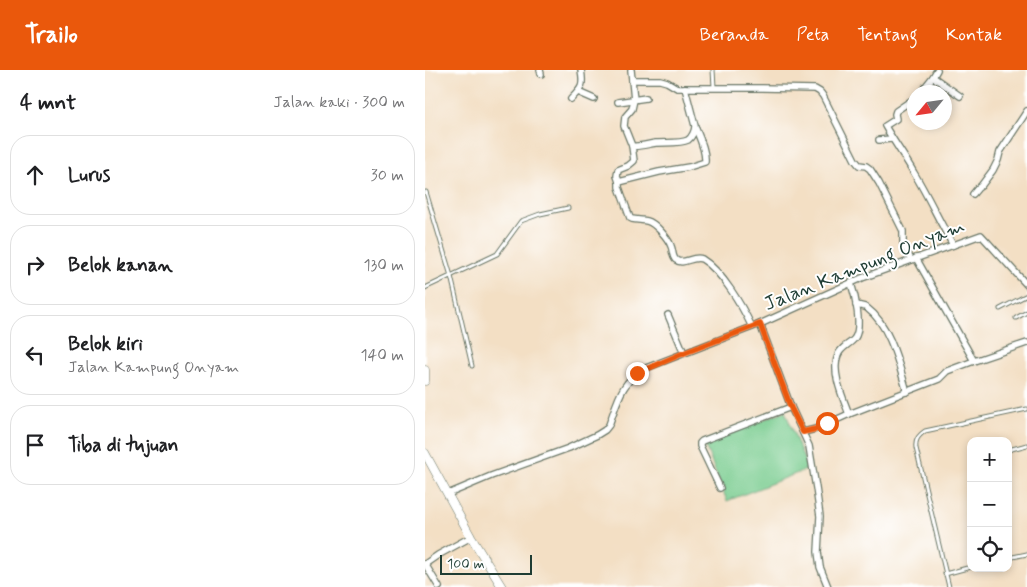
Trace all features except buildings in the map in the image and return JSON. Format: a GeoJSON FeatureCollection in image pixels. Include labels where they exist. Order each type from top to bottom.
{"type":"FeatureCollection","features":[{"type":"Feature","properties":{"kind":"street"},"geometry":{"type":"LineString","coordinates":[[571,99],[583,84],[581,70]]}},
{"type":"Feature","properties":{"kind":"street"},"geometry":{"type":"LineString","coordinates":[[631,70],[634,100],[632,110],[625,117],[624,126],[632,146],[633,161],[628,166],[618,170],[617,176],[630,218],[649,221],[659,229],[671,246],[674,258],[678,261],[700,258],[716,272],[740,305],[752,327]]}},
{"type":"Feature","properties":{"kind":"street"},"geometry":{"type":"LineString","coordinates":[[927,85],[937,70]]}},
{"type":"Feature","properties":{"kind":"street"},"geometry":{"type":"LineString","coordinates":[[933,77],[960,96]]}},
{"type":"Feature","properties":{"kind":"street"},"geometry":{"type":"LineString","coordinates":[[632,80],[660,80],[677,88],[815,90],[820,92],[855,160],[859,165],[865,166],[870,170],[879,183],[903,231],[903,244],[914,259],[973,361]]}},
{"type":"Feature","properties":{"kind":"street"},"geometry":{"type":"LineString","coordinates":[[619,182],[705,162],[703,146],[695,129],[685,88]]}},
{"type":"Feature","properties":{"kind":"street"},"geometry":{"type":"LineString","coordinates":[[578,92],[594,99]]}},
{"type":"Feature","properties":{"kind":"street"},"geometry":{"type":"LineString","coordinates":[[618,102],[646,98]]}},
{"type":"Feature","properties":{"kind":"street"},"geometry":{"type":"LineString","coordinates":[[907,104],[897,111],[895,114],[896,119],[885,126],[914,171],[939,222],[953,245]]}},
{"type":"Feature","properties":{"kind":"street"},"geometry":{"type":"LineString","coordinates":[[973,194],[993,170],[1000,152],[1027,111]]}},
{"type":"Feature","properties":{"kind":"street"},"geometry":{"type":"LineString","coordinates":[[632,146],[687,140],[695,129]]}},
{"type":"Feature","properties":{"kind":"street"},"geometry":{"type":"LineString","coordinates":[[879,140],[892,139]]}},
{"type":"Feature","properties":{"kind":"street","name":"Jalan Kampung Onyam"},"geometry":{"type":"LineString","coordinates":[[448,494],[597,436],[609,425],[625,385],[637,373],[646,368],[760,324],[851,283],[914,259],[981,235],[1027,285]]}},
{"type":"Feature","properties":{"kind":"street"},"geometry":{"type":"LineString","coordinates":[[849,414],[837,380],[837,360],[840,351],[855,338],[858,331],[857,305],[851,283]]}},
{"type":"Feature","properties":{"kind":"street"},"geometry":{"type":"LineString","coordinates":[[857,305],[868,309],[885,331],[894,349],[907,392]]}},
{"type":"Feature","properties":{"kind":"street"},"geometry":{"type":"LineString","coordinates":[[668,315],[684,353]]}},
{"type":"Feature","properties":{"kind":"street"},"geometry":{"type":"LineString","coordinates":[[760,324],[791,408],[809,446],[820,516],[818,552],[820,567],[828,587]]}},
{"type":"Feature","properties":{"kind":"street"},"geometry":{"type":"LineString","coordinates":[[803,432],[816,429],[939,379],[947,371],[1027,343]]}},
{"type":"Feature","properties":{"kind":"street"},"geometry":{"type":"LineString","coordinates":[[425,370],[425,381]]}},
{"type":"Feature","properties":{"kind":"street"},"geometry":{"type":"LineString","coordinates":[[720,488],[700,443],[791,408]]}},
{"type":"Feature","properties":{"kind":"street"},"geometry":{"type":"LineString","coordinates":[[425,453],[471,537],[502,587]]}},
{"type":"Feature","properties":{"kind":"street"},"geometry":{"type":"LineString","coordinates":[[439,587],[425,564],[471,537]]}},
{"type":"Feature","properties":{"kind":"lane"},"geometry":{"type":"LineString","coordinates":[[713,70],[714,88]]}},
{"type":"Feature","properties":{"kind":"lane"},"geometry":{"type":"LineString","coordinates":[[426,192],[451,276],[472,366]]}},
{"type":"Feature","properties":{"kind":"lane"},"geometry":{"type":"LineString","coordinates":[[425,288],[497,254],[523,219],[568,208]]}},
{"type":"Feature","properties":{"kind":"lane"},"geometry":{"type":"LineString","coordinates":[[1000,309],[1027,295]]}},
{"type":"Feature","properties":{"kind":"lane"},"geometry":{"type":"LineString","coordinates":[[1016,318],[1027,312]]}},
{"type":"Feature","properties":{"kind":"lane"},"geometry":{"type":"LineString","coordinates":[[949,587],[916,448],[917,438],[925,431],[1027,409]]}},
{"type":"Feature","properties":{"kind":"lane"},"geometry":{"type":"LineString","coordinates":[[1012,449],[1027,446]]}},
{"type":"Feature","properties":{"kind":"lane"},"geometry":{"type":"LineString","coordinates":[[1012,557],[1027,554]]}},
{"type":"Feature","properties":{"kind":"lane"},"geometry":{"type":"LineString","coordinates":[[945,574],[967,568]]}},
{"type":"Feature","properties":{"kind":"green space"},"geometry":{"type":"Polygon","coordinates":[[[785,411],[808,469],[727,501],[704,443],[785,411]]]}},
{"type":"Feature","properties":{"kind":"route"},"geometry":{"type":"LineString","coordinates":[[637,373],[760,324],[791,408],[803,432],[816,429],[827,423]]}}]}
